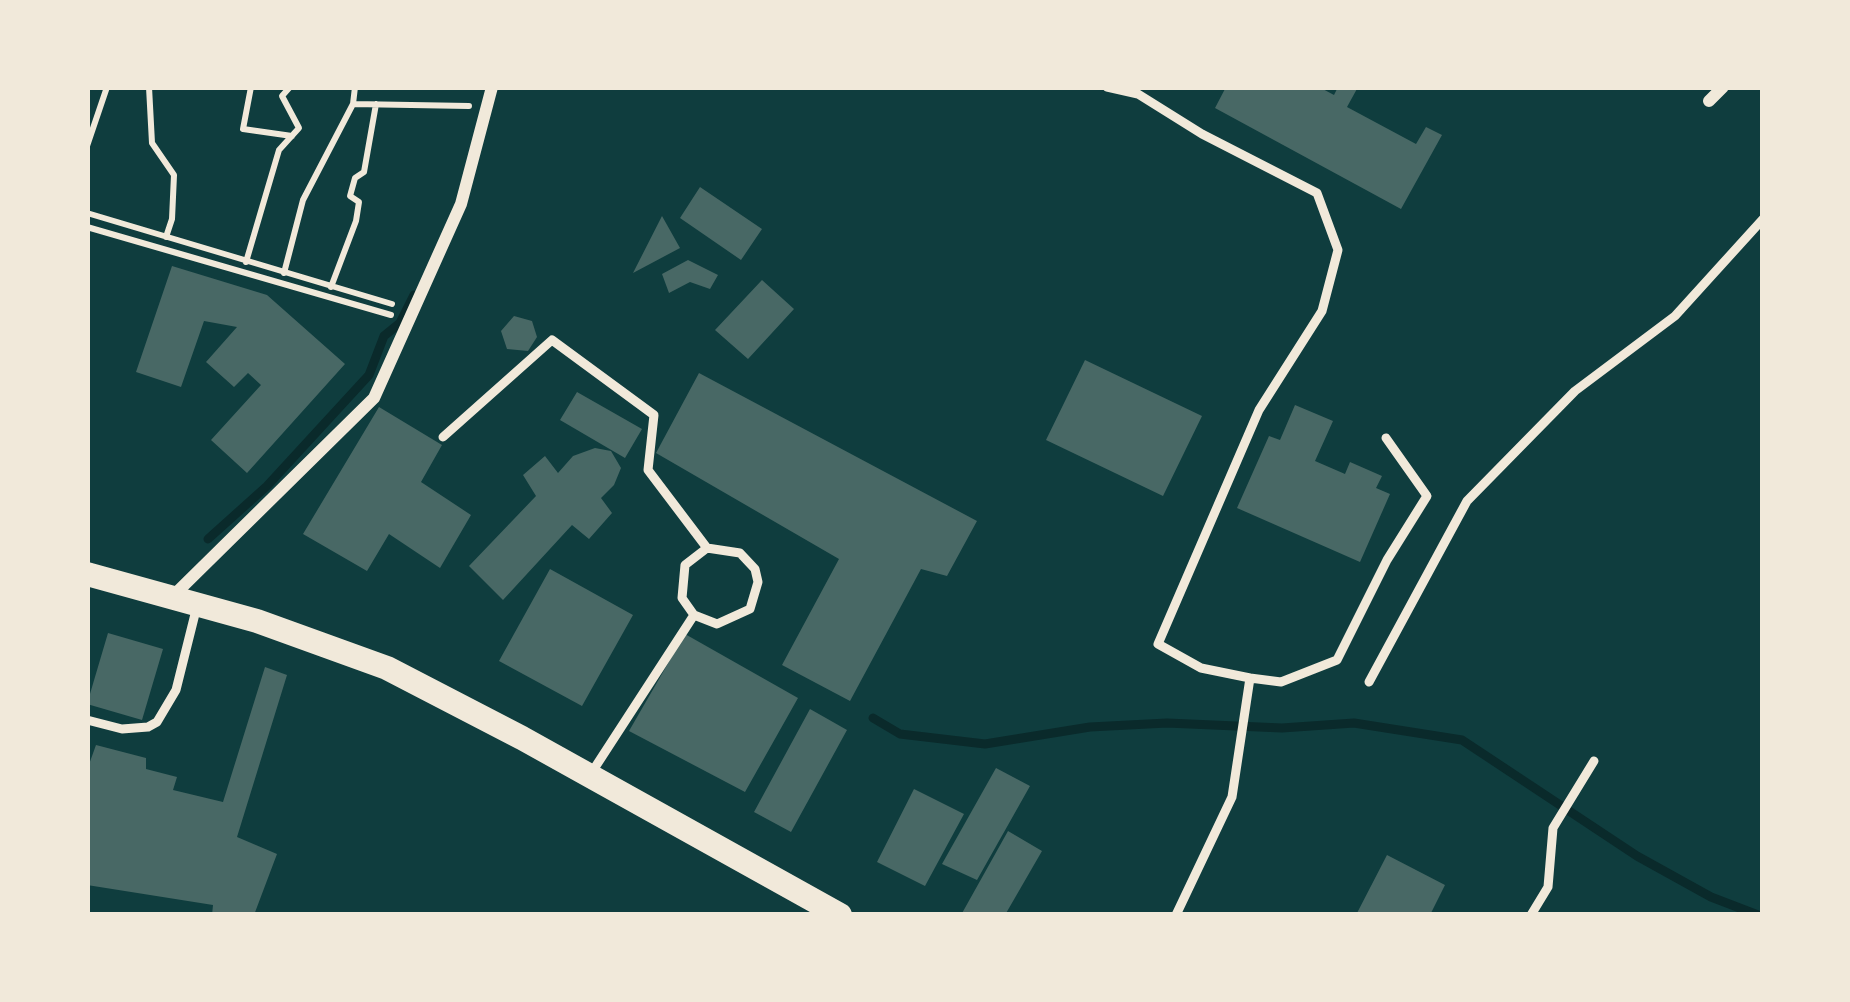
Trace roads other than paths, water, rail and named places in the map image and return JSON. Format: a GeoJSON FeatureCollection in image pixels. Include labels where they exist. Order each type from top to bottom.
{"type":"FeatureCollection","features":[{"type":"Feature","properties":{"kind":"main road"},"geometry":{"type":"LineString","coordinates":[[87,574],[298,634],[387,668],[840,915]]}},
{"type":"Feature","properties":{"kind":"street"},"geometry":{"type":"LineString","coordinates":[[185,600],[374,398],[461,204],[492,87]]}},
{"type":"Feature","properties":{"kind":"street"},"geometry":{"type":"LineString","coordinates":[[1709,101],[1723,87]]}},
{"type":"Feature","properties":{"kind":"lane"},"geometry":{"type":"LineString","coordinates":[[1107,87],[1138,94],[1202,134],[1317,194],[1338,250],[1322,311],[1258,410],[1158,644],[1202,668],[1280,682],[1336,660],[1387,560],[1427,496],[1386,438]]}},
{"type":"Feature","properties":{"kind":"lane"},"geometry":{"type":"LineString","coordinates":[[1369,682],[1467,501],[1575,391],[1675,316],[1763,219]]}},
{"type":"Feature","properties":{"kind":"lane"},"geometry":{"type":"LineString","coordinates":[[442,437],[552,340],[654,415],[648,470],[707,548],[740,553],[755,569],[758,582],[750,609],[717,624],[694,615],[682,598],[685,565],[707,548]]}},
{"type":"Feature","properties":{"kind":"lane"},"geometry":{"type":"LineString","coordinates":[[87,720],[122,729],[158,722],[176,690],[185,600]]}},
{"type":"Feature","properties":{"kind":"lane"},"geometry":{"type":"LineString","coordinates":[[589,777],[694,615]]}},
{"type":"Feature","properties":{"kind":"lane"},"geometry":{"type":"LineString","coordinates":[[1176,915],[1232,796],[1250,678]]}},
{"type":"Feature","properties":{"kind":"lane"},"geometry":{"type":"LineString","coordinates":[[1531,915],[1548,887],[1553,828],[1594,761]]}},
{"type":"Feature","properties":{"kind":"waterway"},"geometry":{"type":"LineString","coordinates":[[208,539],[267,486],[369,375],[384,336],[400,323],[414,295]]}},
{"type":"Feature","properties":{"kind":"waterway"},"geometry":{"type":"LineString","coordinates":[[873,718],[900,734],[985,744],[1090,727],[1167,723],[1282,728],[1354,723],[1462,740],[1637,856],[1711,897],[1758,915]]}}]}
